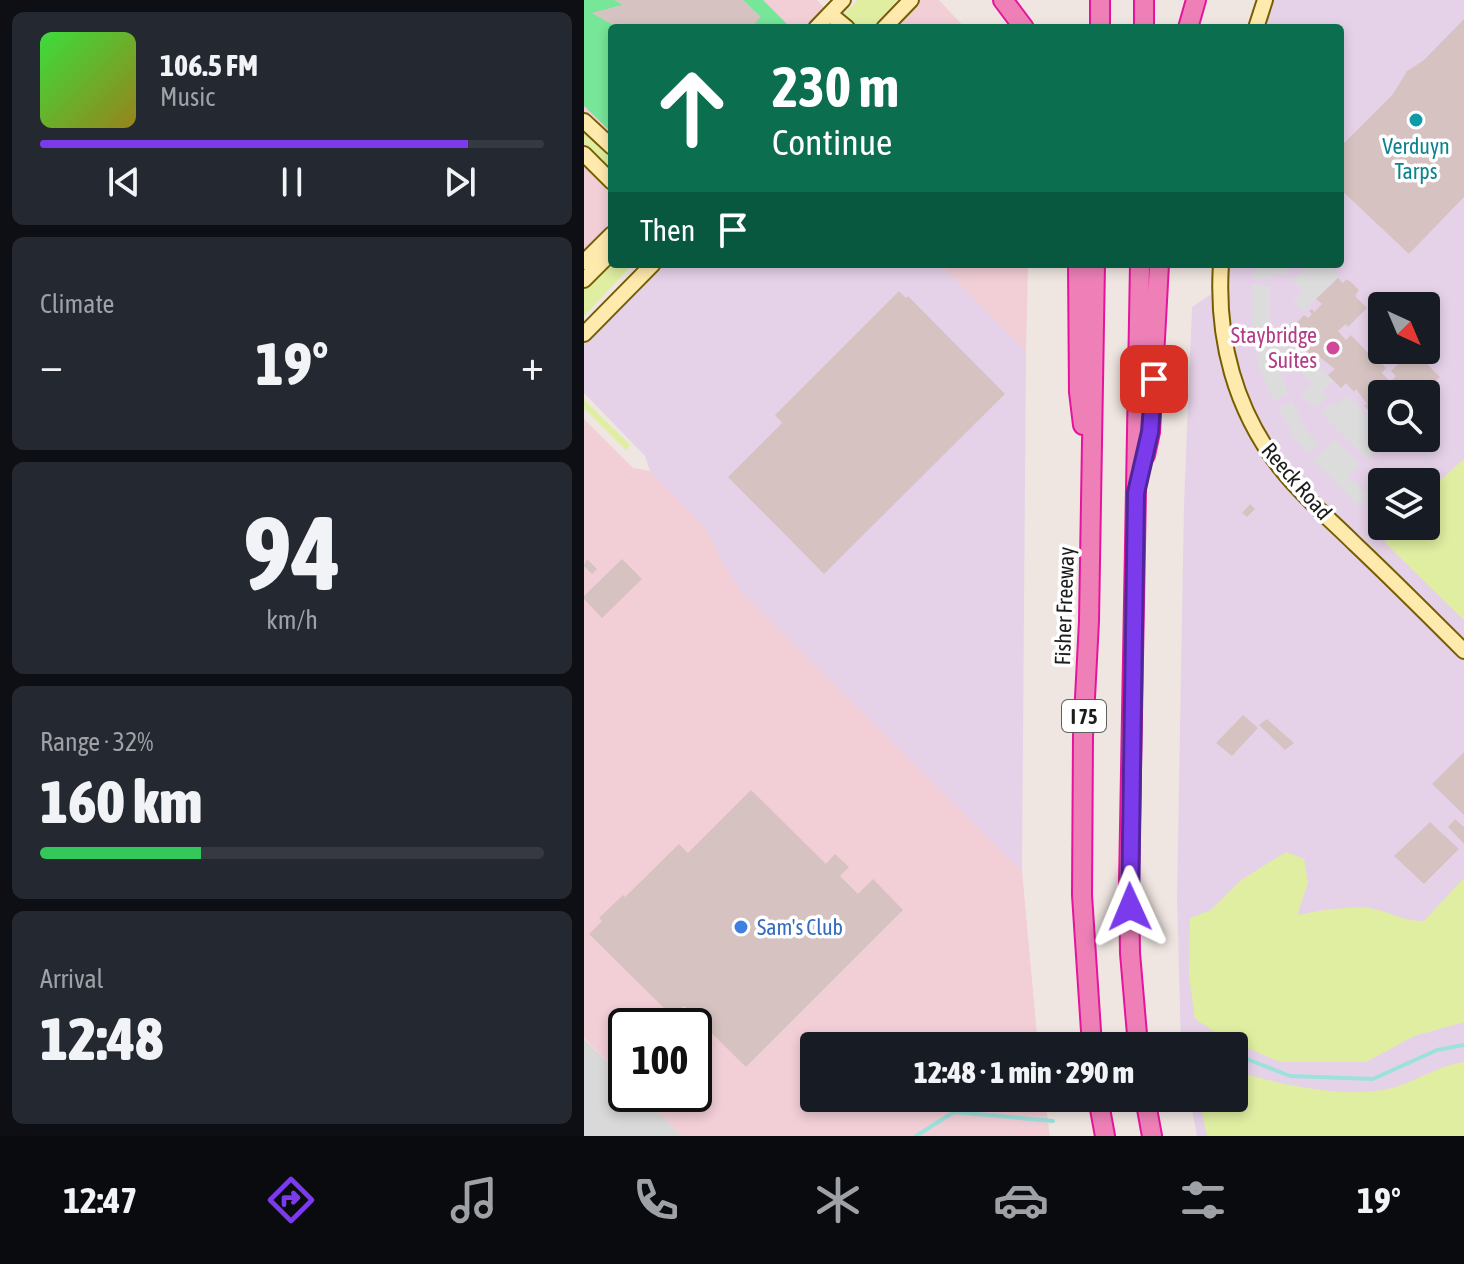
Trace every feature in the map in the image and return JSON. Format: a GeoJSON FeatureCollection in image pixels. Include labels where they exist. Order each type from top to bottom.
{"type":"FeatureCollection","features":[{"type":"Feature","properties":{"kind":"highway"},"geometry":{"type":"LineString","coordinates":[[1003,0],[1021,24]]}},
{"type":"Feature","properties":{"kind":"highway"},"geometry":{"type":"LineString","coordinates":[[1100,0],[1100,24]]}},
{"type":"Feature","properties":{"kind":"highway"},"geometry":{"type":"LineString","coordinates":[[1144,0],[1144,24]]}},
{"type":"Feature","properties":{"kind":"highway"},"geometry":{"type":"LineString","coordinates":[[1189,24],[1196,0]]}},
{"type":"Feature","properties":{"kind":"highway"},"geometry":{"type":"LineString","coordinates":[[1078,268],[1079,392],[1091,487]]}},
{"type":"Feature","properties":{"kind":"highway","name":"Fisher Freeway"},"geometry":{"type":"LineString","coordinates":[[1091,1032],[1082,895],[1095,268]]}},
{"type":"Feature","properties":{"kind":"highway","name":"I 75"},"geometry":{"type":"LineString","coordinates":[[1137,1032],[1130,953],[1129,884],[1140,268]]}},
{"type":"Feature","properties":{"kind":"highway"},"geometry":{"type":"LineString","coordinates":[[1136,493],[1150,432],[1159,268]]}},
{"type":"Feature","properties":{"kind":"highway"},"geometry":{"type":"LineString","coordinates":[[1101,1112],[1105,1136]]}},
{"type":"Feature","properties":{"kind":"highway"},"geometry":{"type":"LineString","coordinates":[[1148,1112],[1152,1136]]}},
{"type":"Feature","properties":{"kind":"street"},"geometry":{"type":"LineString","coordinates":[[820,24],[843,0]]}},
{"type":"Feature","properties":{"kind":"street"},"geometry":{"type":"LineString","coordinates":[[888,24],[911,0]]}},
{"type":"Feature","properties":{"kind":"street"},"geometry":{"type":"LineString","coordinates":[[1257,24],[1265,0]]}},
{"type":"Feature","properties":{"kind":"street"},"geometry":{"type":"LineString","coordinates":[[830,14],[842,24]]}},
{"type":"Feature","properties":{"kind":"street"},"geometry":{"type":"LineString","coordinates":[[584,121],[608,143]]}},
{"type":"Feature","properties":{"kind":"street"},"geometry":{"type":"LineString","coordinates":[[584,154],[608,178]]}},
{"type":"Feature","properties":{"kind":"street"},"geometry":{"type":"LineString","coordinates":[[584,262],[608,238]]}},
{"type":"Feature","properties":{"kind":"street"},"geometry":{"type":"LineString","coordinates":[[584,280],[608,253]]}},
{"type":"Feature","properties":{"kind":"street"},"geometry":{"type":"LineString","coordinates":[[584,334],[649,268]]}},
{"type":"Feature","properties":{"kind":"street","name":"Reeck Road"},"geometry":{"type":"LineString","coordinates":[[1221,268],[1221,320],[1226,351],[1240,397],[1261,440],[1296,486],[1464,651]]}},
{"type":"Feature","properties":{"kind":"shaded area"},"geometry":{"type":"Polygon","coordinates":[[[584,0],[817,0],[830,14],[820,24],[608,24],[608,238],[584,262],[584,0]]]}},
{"type":"Feature","properties":{"kind":"shaded area"},"geometry":{"type":"Polygon","coordinates":[[[911,0],[939,0],[961,24],[888,24],[911,0]]]}},
{"type":"Feature","properties":{"kind":"shaded area"},"geometry":{"type":"Polygon","coordinates":[[[1265,0],[1464,0],[1464,1136],[1197,1136],[1193,1112],[1248,1112],[1248,1032],[1181,1032],[1177,898],[1184,504],[1192,307],[1220,288],[1221,268],[1344,268],[1344,24],[1257,24],[1265,0]]]}},
{"type":"Feature","properties":{"kind":"shaded area"},"geometry":{"type":"Polygon","coordinates":[[[649,268],[944,268],[1026,351],[1022,871],[742,592],[724,565],[707,530],[650,471],[645,456],[584,393],[584,334],[649,268]]]}},
{"type":"Feature","properties":{"kind":"shaded area"},"geometry":{"type":"Polygon","coordinates":[[[944,268],[1028,268],[1026,351],[944,268]]]}},
{"type":"Feature","properties":{"kind":"shaded area"},"geometry":{"type":"Polygon","coordinates":[[[1255,268],[1287,268],[1286,274],[1271,273],[1270,280],[1254,279],[1255,268]]]}},
{"type":"Feature","properties":{"kind":"shaded area"},"geometry":{"type":"Polygon","coordinates":[[[1307,268],[1331,268],[1339,276],[1303,312],[1293,302],[1303,291],[1293,281],[1307,268]]]}},
{"type":"Feature","properties":{"kind":"shaded area"},"geometry":{"type":"Polygon","coordinates":[[[1252,284],[1270,287],[1271,340],[1252,340],[1252,284]]]}},
{"type":"Feature","properties":{"kind":"shaded area"},"geometry":{"type":"Polygon","coordinates":[[[1294,343],[1333,381],[1322,393],[1327,398],[1315,408],[1301,395],[1312,383],[1291,364],[1275,359],[1288,394],[1274,401],[1258,363],[1255,345],[1283,344],[1288,348],[1294,343]]]}},
{"type":"Feature","properties":{"kind":"shaded area"},"geometry":{"type":"Polygon","coordinates":[[[1347,395],[1368,416],[1368,452],[1374,452],[1367,459],[1321,413],[1332,402],[1336,406],[1347,395]]]}},
{"type":"Feature","properties":{"kind":"shaded area"},"geometry":{"type":"Polygon","coordinates":[[[1292,402],[1305,429],[1319,445],[1307,454],[1278,408],[1292,402]]]}},
{"type":"Feature","properties":{"kind":"shaded area"},"geometry":{"type":"Polygon","coordinates":[[[584,419],[633,468],[650,471],[691,511],[707,530],[724,565],[1022,871],[1037,1032],[800,1032],[800,1112],[1047,1112],[1050,1136],[682,1136],[658,1112],[712,1112],[712,1008],[608,1008],[608,1062],[584,1038],[584,419]]]}},
{"type":"Feature","properties":{"kind":"shaded area"},"geometry":{"type":"Polygon","coordinates":[[[1335,439],[1360,464],[1348,476],[1368,497],[1359,506],[1313,460],[1335,439]]]}},
{"type":"Feature","properties":{"kind":"shaded area"},"geometry":{"type":"Polygon","coordinates":[[[584,1039],[608,1062],[608,1112],[658,1112],[682,1136],[584,1136],[584,1039]]]}},
{"type":"Feature","properties":{"kind":"green space"},"geometry":{"type":"Polygon","coordinates":[[[584,0],[615,0],[623,5],[593,13],[612,24],[608,24],[608,129],[584,106],[584,0]]]}},
{"type":"Feature","properties":{"kind":"green space"},"geometry":{"type":"Polygon","coordinates":[[[743,0],[763,0],[787,24],[754,24],[760,17],[743,0]]]}},
{"type":"Feature","properties":{"kind":"green space"},"geometry":{"type":"Polygon","coordinates":[[[858,0],[897,0],[876,24],[854,24],[844,14],[858,0]]]}},
{"type":"Feature","properties":{"kind":"green space"},"geometry":{"type":"Polygon","coordinates":[[[589,134],[608,151],[608,167],[584,143],[584,135],[589,134]]]}},
{"type":"Feature","properties":{"kind":"green space"},"geometry":{"type":"Polygon","coordinates":[[[608,263],[608,268],[629,268],[584,316],[584,288],[608,263]]]}},
{"type":"Feature","properties":{"kind":"green space"},"geometry":{"type":"Polygon","coordinates":[[[584,400],[630,445],[626,450],[584,408],[584,400]]]}},
{"type":"Feature","properties":{"kind":"green space"},"geometry":{"type":"Polygon","coordinates":[[[1464,459],[1464,620],[1385,543],[1386,540],[1440,540],[1440,480],[1464,459]]]}},
{"type":"Feature","properties":{"kind":"green space"},"geometry":{"type":"Polygon","coordinates":[[[1286,852],[1304,859],[1308,883],[1297,915],[1359,908],[1424,921],[1464,878],[1464,1022],[1414,1036],[1366,1062],[1280,1062],[1248,1048],[1248,1032],[1215,1032],[1195,1019],[1189,976],[1190,918],[1211,910],[1241,880],[1286,852]]]}},
{"type":"Feature","properties":{"kind":"green space"},"geometry":{"type":"Polygon","coordinates":[[[1464,1062],[1464,1136],[1207,1136],[1202,1112],[1248,1112],[1248,1075],[1311,1089],[1370,1092],[1398,1086],[1464,1062]]]}},
{"type":"Feature","properties":{"kind":"building"},"geometry":{"type":"Polygon","coordinates":[[[615,0],[743,0],[761,17],[754,24],[612,24],[592,13],[623,5],[615,0]]]}},
{"type":"Feature","properties":{"kind":"building","name":"Verduyn Tarps"},"geometry":{"type":"Polygon","coordinates":[[[1464,19],[1464,197],[1409,254],[1344,193],[1344,143],[1393,94],[1407,71],[1424,60],[1464,19]]]}},
{"type":"Feature","properties":{"kind":"building","name":"Staybridge Suites"},"geometry":{"type":"Polygon","coordinates":[[[1338,278],[1343,283],[1346,279],[1359,290],[1355,296],[1367,308],[1348,327],[1346,324],[1338,331],[1346,340],[1351,335],[1368,353],[1368,364],[1382,364],[1386,368],[1382,373],[1388,380],[1368,380],[1368,410],[1356,389],[1354,392],[1346,383],[1341,388],[1328,375],[1335,369],[1317,355],[1314,358],[1301,345],[1304,342],[1290,329],[1304,315],[1308,318],[1312,314],[1309,311],[1312,309],[1314,312],[1322,304],[1316,299],[1338,278]]]}},
{"type":"Feature","properties":{"kind":"building"},"geometry":{"type":"Polygon","coordinates":[[[899,291],[906,298],[908,296],[1005,394],[824,574],[728,477],[782,423],[775,415],[899,291]]]}},
{"type":"Feature","properties":{"kind":"building","name":"Staybridge Suites"},"geometry":{"type":"Polygon","coordinates":[[[1398,364],[1427,364],[1440,377],[1437,380],[1392,380],[1396,376],[1391,371],[1398,364]]]}},
{"type":"Feature","properties":{"kind":"building"},"geometry":{"type":"Polygon","coordinates":[[[1250,504],[1255,509],[1247,517],[1242,513],[1250,504]]]}},
{"type":"Feature","properties":{"kind":"building"},"geometry":{"type":"Polygon","coordinates":[[[587,559],[597,569],[592,574],[584,566],[587,559]]]}},
{"type":"Feature","properties":{"kind":"building"},"geometry":{"type":"Polygon","coordinates":[[[622,559],[642,579],[602,618],[584,596],[622,559]]]}},
{"type":"Feature","properties":{"kind":"building"},"geometry":{"type":"Polygon","coordinates":[[[1243,715],[1258,728],[1232,756],[1216,743],[1243,715]]]}},
{"type":"Feature","properties":{"kind":"building"},"geometry":{"type":"Polygon","coordinates":[[[1267,719],[1294,743],[1285,750],[1259,725],[1267,719]]]}},
{"type":"Feature","properties":{"kind":"building"},"geometry":{"type":"Polygon","coordinates":[[[1464,752],[1464,815],[1432,784],[1464,752]]]}},
{"type":"Feature","properties":{"kind":"building","name":"Sam's Club"},"geometry":{"type":"Polygon","coordinates":[[[751,790],[826,864],[835,854],[849,867],[840,876],[858,894],[873,879],[903,910],[746,1067],[712,1034],[712,1008],[664,1008],[589,934],[602,921],[599,918],[679,844],[688,853],[751,790]]]}},
{"type":"Feature","properties":{"kind":"building"},"geometry":{"type":"Polygon","coordinates":[[[1455,819],[1464,827],[1464,844],[1448,827],[1455,819]]]}},
{"type":"Feature","properties":{"kind":"building"},"geometry":{"type":"Polygon","coordinates":[[[1430,822],[1459,849],[1424,884],[1394,856],[1430,822]]]}},
{"type":"Feature","properties":{"kind":"waterway"},"geometry":{"type":"LineString","coordinates":[[1248,1060],[1290,1076],[1373,1079],[1437,1050],[1464,1045]]}},
{"type":"Feature","properties":{"kind":"waterway"},"geometry":{"type":"LineString","coordinates":[[916,1136],[954,1112],[1053,1121]]}},
{"type":"Feature","properties":{"kind":"place","name":"Verduyn Tarps"},"geometry":{"type":"Point","coordinates":[1416,120]}},
{"type":"Feature","properties":{"kind":"place","name":"Staybridge Suites"},"geometry":{"type":"Point","coordinates":[1333,348]}},
{"type":"Feature","properties":{"kind":"place","name":"Sam's Club"},"geometry":{"type":"Point","coordinates":[741,927]}},
{"type":"Feature","properties":{"kind":"route"},"geometry":{"type":"LineString","coordinates":[[1130,907],[1136,493],[1150,432],[1154,379]]}}]}
